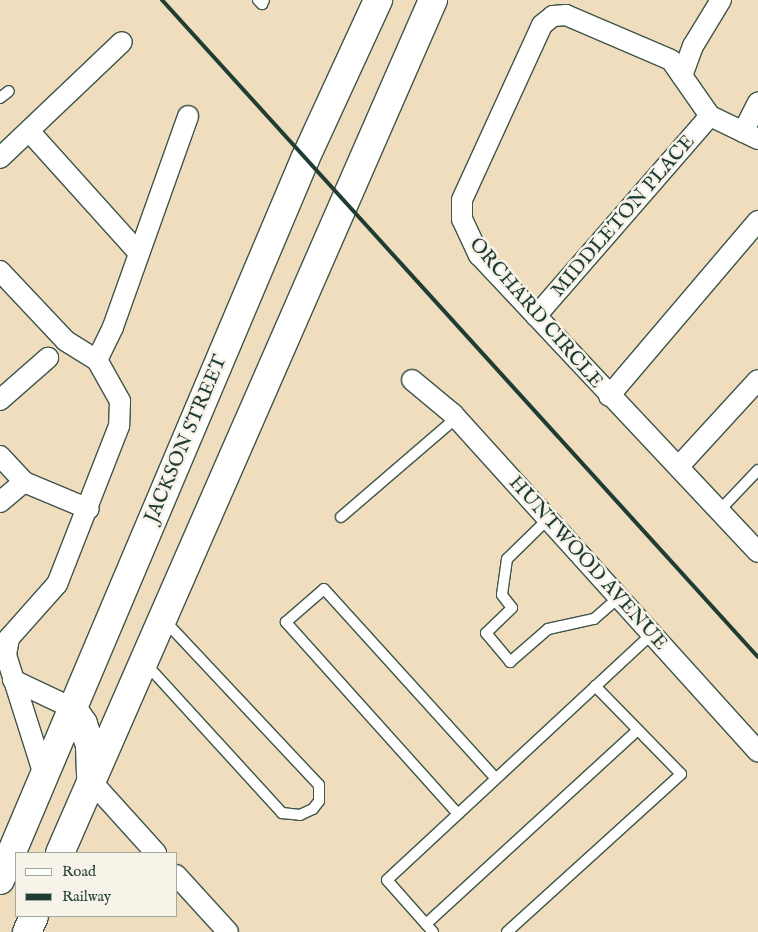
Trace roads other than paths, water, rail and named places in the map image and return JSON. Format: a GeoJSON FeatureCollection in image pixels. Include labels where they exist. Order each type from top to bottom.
{"type":"FeatureCollection","features":[{"type":"Feature","properties":{"kind":"main road","name":"JACKSON STREET"},"geometry":{"type":"LineString","coordinates":[[3,861],[44,775],[378,0]]}},
{"type":"Feature","properties":{"kind":"main road"},"geometry":{"type":"LineString","coordinates":[[60,852],[433,0]]}},
{"type":"Feature","properties":{"kind":"main road"},"geometry":{"type":"LineString","coordinates":[[72,708],[83,724],[90,746],[91,781]]}},
{"type":"Feature","properties":{"kind":"main road"},"geometry":{"type":"LineString","coordinates":[[26,932],[34,917]]}},
{"type":"Feature","properties":{"kind":"street"},"geometry":{"type":"LineString","coordinates":[[682,76],[694,46],[721,0]]}},
{"type":"Feature","properties":{"kind":"street","name":"ORCHARD CIRCLE"},"geometry":{"type":"LineString","coordinates":[[751,136],[710,116],[671,60],[651,49],[566,15],[542,24],[462,200],[462,219],[479,255],[609,396],[680,465],[758,552]]}},
{"type":"Feature","properties":{"kind":"street"},"geometry":{"type":"LineString","coordinates":[[0,158],[122,42]]}},
{"type":"Feature","properties":{"kind":"street"},"geometry":{"type":"LineString","coordinates":[[751,136],[758,103]]}},
{"type":"Feature","properties":{"kind":"street"},"geometry":{"type":"LineString","coordinates":[[97,360],[113,327],[188,116]]}},
{"type":"Feature","properties":{"kind":"street","name":"MIDDLETON PLACE"},"geometry":{"type":"LineString","coordinates":[[536,316],[710,116]]}},
{"type":"Feature","properties":{"kind":"street"},"geometry":{"type":"LineString","coordinates":[[29,131],[138,253]]}},
{"type":"Feature","properties":{"kind":"street"},"geometry":{"type":"LineString","coordinates":[[609,396],[758,221]]}},
{"type":"Feature","properties":{"kind":"street"},"geometry":{"type":"LineString","coordinates":[[0,272],[66,341],[97,360],[120,401],[119,426],[89,509],[57,584],[8,638],[6,655],[44,775]]}},
{"type":"Feature","properties":{"kind":"street"},"geometry":{"type":"LineString","coordinates":[[0,400],[48,358]]}},
{"type":"Feature","properties":{"kind":"street","name":"HUNTWOOD AVENUE"},"geometry":{"type":"LineString","coordinates":[[412,380],[456,418],[758,751]]}},
{"type":"Feature","properties":{"kind":"street"},"geometry":{"type":"LineString","coordinates":[[680,465],[758,380]]}},
{"type":"Feature","properties":{"kind":"street"},"geometry":{"type":"LineString","coordinates":[[0,456],[24,482],[89,509]]}},
{"type":"Feature","properties":{"kind":"street"},"geometry":{"type":"LineString","coordinates":[[0,502],[24,482]]}},
{"type":"Feature","properties":{"kind":"street"},"geometry":{"type":"LineString","coordinates":[[14,680],[72,708]]}},
{"type":"Feature","properties":{"kind":"street"},"geometry":{"type":"LineString","coordinates":[[91,781],[155,852]]}},
{"type":"Feature","properties":{"kind":"street"},"geometry":{"type":"LineString","coordinates":[[178,877],[228,932]]}},
{"type":"Feature","properties":{"kind":"lane"},"geometry":{"type":"LineString","coordinates":[[258,0],[262,4],[264,0]]}},
{"type":"Feature","properties":{"kind":"lane"},"geometry":{"type":"LineString","coordinates":[[0,98],[9,90]]}},
{"type":"Feature","properties":{"kind":"lane"},"geometry":{"type":"LineString","coordinates":[[341,517],[456,418]]}},
{"type":"Feature","properties":{"kind":"lane"},"geometry":{"type":"LineString","coordinates":[[720,510],[758,470]]}},
{"type":"Feature","properties":{"kind":"lane"},"geometry":{"type":"LineString","coordinates":[[548,519],[507,559],[502,595],[512,608],[486,633],[510,662],[548,629],[594,619],[619,598]]}},
{"type":"Feature","properties":{"kind":"lane"},"geometry":{"type":"LineString","coordinates":[[458,814],[286,622],[324,589],[496,779]]}},
{"type":"Feature","properties":{"kind":"lane"},"geometry":{"type":"LineString","coordinates":[[144,661],[282,813],[300,815],[313,809],[320,801],[319,785],[163,618]]}},
{"type":"Feature","properties":{"kind":"lane"},"geometry":{"type":"LineString","coordinates":[[638,730],[430,928],[387,880],[652,634]]}},
{"type":"Feature","properties":{"kind":"lane"},"geometry":{"type":"LineString","coordinates":[[507,932],[681,774],[595,686]]}},
{"type":"Feature","properties":{"kind":"railway"},"geometry":{"type":"LineString","coordinates":[[162,0],[758,657]]}}]}
